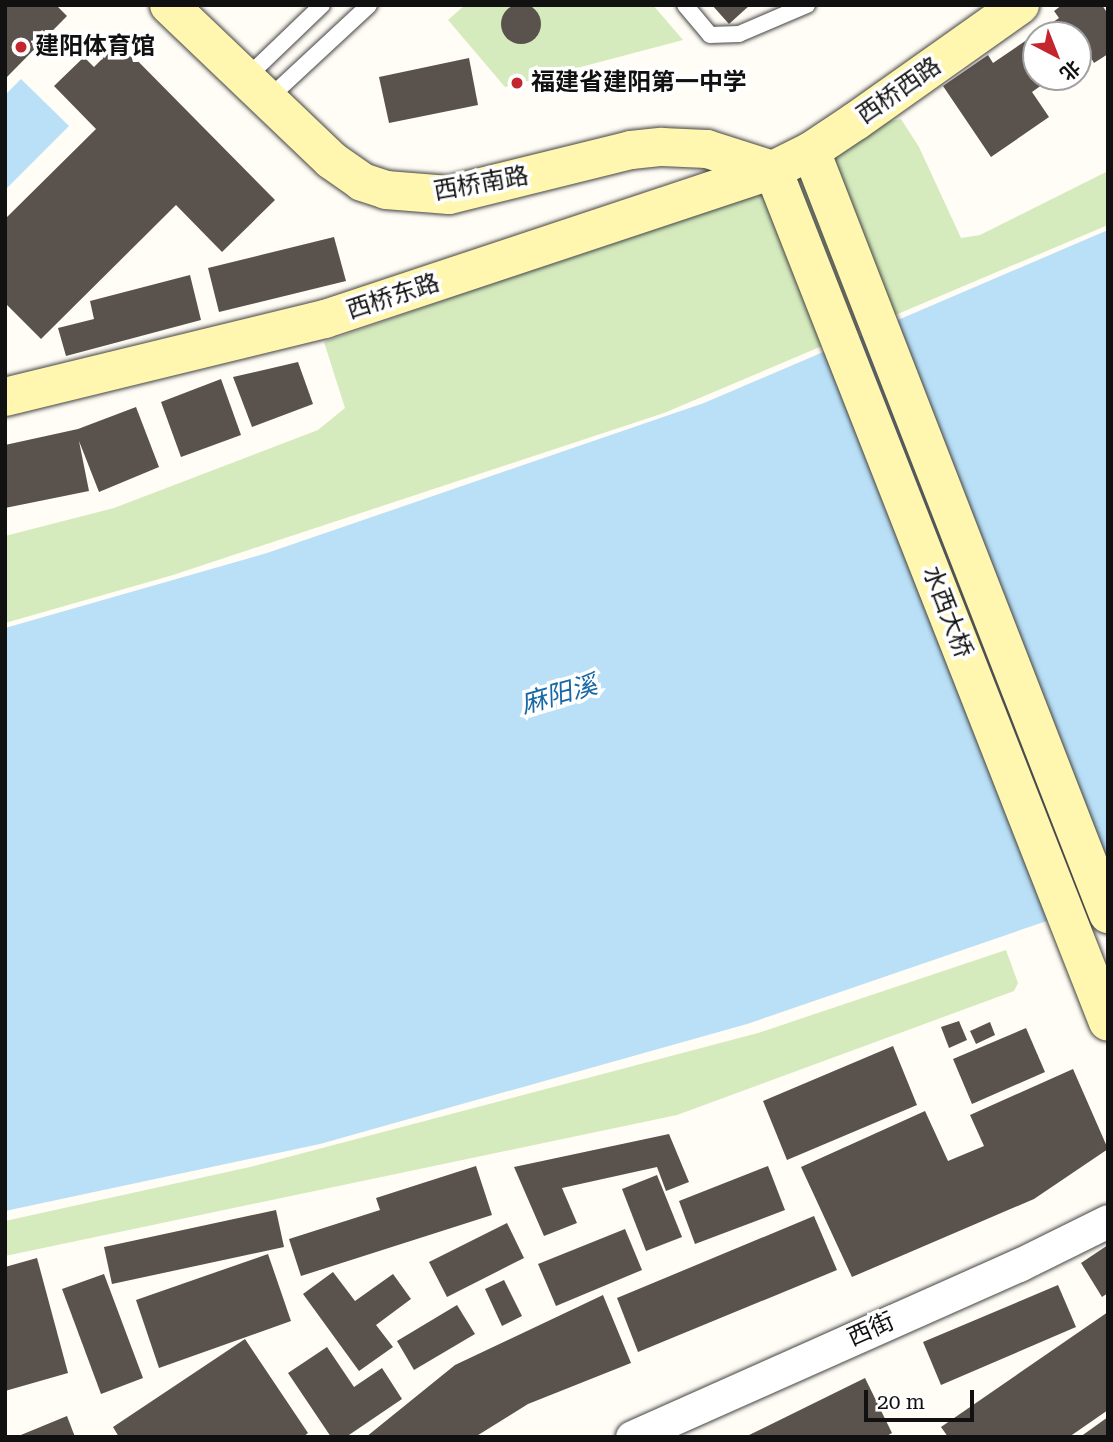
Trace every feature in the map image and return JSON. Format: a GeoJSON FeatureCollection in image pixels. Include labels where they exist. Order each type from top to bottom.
{"type":"FeatureCollection","features":[{"type":"Feature","properties":{"kind":"main road","name":"西桥南路"},"geometry":{"type":"LineString","coordinates":[[169,5],[331,160],[362,182],[411,194],[449,195],[631,150],[662,147],[707,149],[773,170]]}},
{"type":"Feature","properties":{"kind":"main road","name":"西桥西路"},"geometry":{"type":"LineString","coordinates":[[773,170],[811,151],[1020,5]]}},
{"type":"Feature","properties":{"kind":"main road"},"geometry":{"type":"LineString","coordinates":[[811,151],[1108,914]]}},
{"type":"Feature","properties":{"kind":"main road","name":"水西大桥"},"geometry":{"type":"LineString","coordinates":[[773,170],[1107,1018]]}},
{"type":"Feature","properties":{"kind":"main road","name":"西桥东路"},"geometry":{"type":"LineString","coordinates":[[5,397],[325,319],[773,170]]}},
{"type":"Feature","properties":{"kind":"street","name":"西街"},"geometry":{"type":"LineString","coordinates":[[632,1437],[1020,1265],[1108,1221]]}},
{"type":"Feature","properties":{"kind":"lane"},"geometry":{"type":"LineString","coordinates":[[257,88],[322,5]]}},
{"type":"Feature","properties":{"kind":"lane"},"geometry":{"type":"LineString","coordinates":[[257,88],[369,5]]}},
{"type":"Feature","properties":{"kind":"lane"},"geometry":{"type":"LineString","coordinates":[[685,5],[710,35],[739,34],[807,5]]}},
{"type":"Feature","properties":{"kind":"green space"},"geometry":{"type":"Polygon","coordinates":[[[465,5],[653,5],[683,40],[505,87],[448,20],[465,5]]]}},
{"type":"Feature","properties":{"kind":"green space"},"geometry":{"type":"Polygon","coordinates":[[[901,119],[919,147],[961,238],[980,235],[1108,171],[1108,225],[664,413],[173,575],[5,623],[5,536],[114,508],[318,430],[345,408],[324,342],[711,207],[869,125],[901,119]]]}},
{"type":"Feature","properties":{"kind":"green space"},"geometry":{"type":"Polygon","coordinates":[[[1006,950],[1018,983],[1014,991],[677,1115],[5,1256],[5,1221],[250,1167],[758,1033],[1006,950]]]}},
{"type":"Feature","properties":{"kind":"water"},"geometry":{"type":"Polygon","coordinates":[[[21,79],[69,126],[5,190],[5,95],[21,79]]]}},
{"type":"Feature","properties":{"kind":"water","name":"麻阳溪"},"geometry":{"type":"Polygon","coordinates":[[[1108,230],[1108,900],[747,1024],[320,1144],[5,1211],[5,628],[267,553],[704,403],[1108,230]]]}},
{"type":"Feature","properties":{"kind":"building"},"geometry":{"type":"Polygon","coordinates":[[[521,4],[535,10],[541,24],[535,38],[521,44],[507,38],[501,24],[507,10],[521,4]]]}},
{"type":"Feature","properties":{"kind":"building","name":"建阳体育馆"},"geometry":{"type":"Polygon","coordinates":[[[5,5],[56,5],[67,16],[5,79],[5,5]]]}},
{"type":"Feature","properties":{"kind":"building"},"geometry":{"type":"Polygon","coordinates":[[[712,5],[750,5],[729,24],[712,5]]]}},
{"type":"Feature","properties":{"kind":"building"},"geometry":{"type":"Polygon","coordinates":[[[1062,5],[1102,5],[1108,14],[1108,54],[1094,63],[1092,60],[1092,21],[1055,21],[1059,18],[1054,11],[1062,5]]]}},
{"type":"Feature","properties":{"kind":"building"},"geometry":{"type":"Polygon","coordinates":[[[119,42],[275,200],[222,252],[176,205],[41,339],[5,303],[5,219],[96,129],[54,86],[84,57],[94,67],[119,42]]]}},
{"type":"Feature","properties":{"kind":"building"},"geometry":{"type":"Polygon","coordinates":[[[1022,43],[1022,91],[1033,91],[1049,117],[991,157],[943,86],[988,55],[993,63],[1022,43]]]}},
{"type":"Feature","properties":{"kind":"building"},"geometry":{"type":"Polygon","coordinates":[[[469,58],[478,105],[389,123],[379,77],[469,58]]]}},
{"type":"Feature","properties":{"kind":"building"},"geometry":{"type":"Polygon","coordinates":[[[334,237],[346,281],[219,312],[208,268],[334,237]]]}},
{"type":"Feature","properties":{"kind":"building"},"geometry":{"type":"Polygon","coordinates":[[[190,275],[201,320],[66,356],[58,328],[94,319],[90,301],[190,275]]]}},
{"type":"Feature","properties":{"kind":"building"},"geometry":{"type":"Polygon","coordinates":[[[298,362],[313,404],[252,427],[233,377],[298,362]]]}},
{"type":"Feature","properties":{"kind":"building"},"geometry":{"type":"Polygon","coordinates":[[[221,379],[241,435],[181,457],[161,402],[221,379]]]}},
{"type":"Feature","properties":{"kind":"building"},"geometry":{"type":"Polygon","coordinates":[[[136,407],[159,467],[99,492],[79,441],[89,491],[5,508],[5,445],[78,429],[136,407]]]}},
{"type":"Feature","properties":{"kind":"building"},"geometry":{"type":"Polygon","coordinates":[[[959,1021],[967,1040],[949,1048],[941,1027],[959,1021]]]}},
{"type":"Feature","properties":{"kind":"building"},"geometry":{"type":"Polygon","coordinates":[[[990,1022],[995,1035],[976,1044],[970,1031],[990,1022]]]}},
{"type":"Feature","properties":{"kind":"building"},"geometry":{"type":"Polygon","coordinates":[[[1026,1028],[1045,1072],[972,1104],[953,1059],[1026,1028]]]}},
{"type":"Feature","properties":{"kind":"building"},"geometry":{"type":"Polygon","coordinates":[[[893,1046],[917,1105],[787,1160],[763,1101],[893,1046]]]}},
{"type":"Feature","properties":{"kind":"building"},"geometry":{"type":"Polygon","coordinates":[[[1073,1069],[1108,1149],[1034,1199],[852,1277],[801,1167],[925,1111],[948,1161],[984,1146],[970,1115],[1073,1069]]]}},
{"type":"Feature","properties":{"kind":"building"},"geometry":{"type":"Polygon","coordinates":[[[669,1134],[689,1182],[666,1191],[657,1167],[562,1188],[577,1223],[544,1236],[514,1167],[669,1134]]]}},
{"type":"Feature","properties":{"kind":"building"},"geometry":{"type":"Polygon","coordinates":[[[476,1166],[492,1215],[301,1276],[289,1239],[380,1210],[376,1198],[476,1166]]]}},
{"type":"Feature","properties":{"kind":"building"},"geometry":{"type":"Polygon","coordinates":[[[768,1166],[785,1210],[695,1244],[679,1201],[768,1166]]]}},
{"type":"Feature","properties":{"kind":"building"},"geometry":{"type":"Polygon","coordinates":[[[657,1175],[682,1237],[646,1251],[622,1189],[657,1175]]]}},
{"type":"Feature","properties":{"kind":"building"},"geometry":{"type":"Polygon","coordinates":[[[276,1210],[284,1247],[112,1284],[104,1247],[276,1210]]]}},
{"type":"Feature","properties":{"kind":"building"},"geometry":{"type":"Polygon","coordinates":[[[814,1216],[837,1270],[638,1352],[617,1298],[814,1216]]]}},
{"type":"Feature","properties":{"kind":"building"},"geometry":{"type":"Polygon","coordinates":[[[507,1223],[524,1258],[447,1297],[429,1262],[507,1223]]]}},
{"type":"Feature","properties":{"kind":"building"},"geometry":{"type":"Polygon","coordinates":[[[625,1229],[642,1270],[556,1306],[538,1264],[625,1229]]]}},
{"type":"Feature","properties":{"kind":"building"},"geometry":{"type":"Polygon","coordinates":[[[1108,1245],[1108,1293],[1102,1297],[1081,1263],[1108,1245]]]}},
{"type":"Feature","properties":{"kind":"building"},"geometry":{"type":"Polygon","coordinates":[[[268,1254],[291,1321],[159,1368],[136,1300],[268,1254]]]}},
{"type":"Feature","properties":{"kind":"building"},"geometry":{"type":"Polygon","coordinates":[[[37,1258],[68,1373],[5,1391],[5,1267],[37,1258]]]}},
{"type":"Feature","properties":{"kind":"building"},"geometry":{"type":"Polygon","coordinates":[[[333,1272],[355,1301],[393,1274],[411,1299],[376,1325],[393,1347],[359,1371],[303,1294],[333,1272]]]}},
{"type":"Feature","properties":{"kind":"building"},"geometry":{"type":"Polygon","coordinates":[[[104,1274],[143,1378],[101,1394],[62,1289],[104,1274]]]}},
{"type":"Feature","properties":{"kind":"building"},"geometry":{"type":"Polygon","coordinates":[[[504,1280],[522,1316],[502,1326],[485,1289],[504,1280]]]}},
{"type":"Feature","properties":{"kind":"building"},"geometry":{"type":"Polygon","coordinates":[[[1058,1285],[1076,1327],[941,1385],[923,1342],[1058,1285]]]}},
{"type":"Feature","properties":{"kind":"building"},"geometry":{"type":"Polygon","coordinates":[[[603,1295],[631,1363],[528,1404],[475,1437],[366,1437],[455,1365],[603,1295]]]}},
{"type":"Feature","properties":{"kind":"building"},"geometry":{"type":"Polygon","coordinates":[[[457,1305],[475,1334],[414,1370],[397,1341],[457,1305]]]}},
{"type":"Feature","properties":{"kind":"building"},"geometry":{"type":"Polygon","coordinates":[[[1108,1312],[1108,1410],[1069,1437],[948,1437],[941,1427],[1108,1312]]]}},
{"type":"Feature","properties":{"kind":"building"},"geometry":{"type":"Polygon","coordinates":[[[245,1339],[308,1433],[303,1437],[119,1437],[113,1427],[245,1339]]]}},
{"type":"Feature","properties":{"kind":"building"},"geometry":{"type":"Polygon","coordinates":[[[327,1347],[354,1387],[382,1368],[402,1399],[346,1437],[331,1437],[288,1373],[327,1347]]]}},
{"type":"Feature","properties":{"kind":"building"},"geometry":{"type":"Polygon","coordinates":[[[865,1378],[892,1433],[885,1437],[745,1437],[865,1378]]]}},
{"type":"Feature","properties":{"kind":"building"},"geometry":{"type":"Polygon","coordinates":[[[67,1416],[75,1437],[16,1437],[67,1416]]]}},
{"type":"Feature","properties":{"kind":"building"},"geometry":{"type":"Polygon","coordinates":[[[1108,1417],[1108,1437],[1080,1437],[1108,1417]]]}},
{"type":"Feature","properties":{"kind":"place","name":"建阳体育馆"},"geometry":{"type":"Point","coordinates":[21,47]}},
{"type":"Feature","properties":{"kind":"place","name":"福建省建阳第一中学"},"geometry":{"type":"Point","coordinates":[517,83]}}]}
